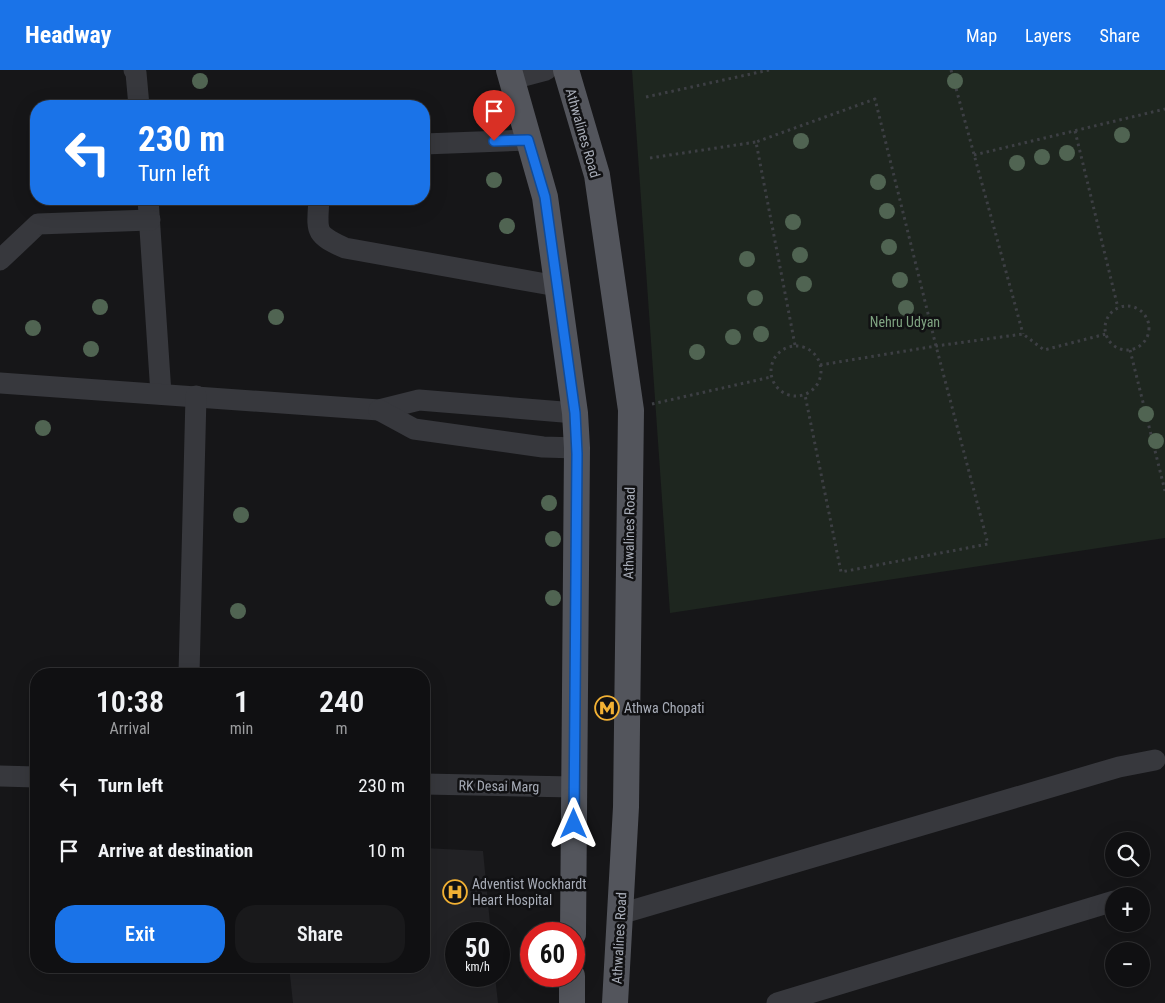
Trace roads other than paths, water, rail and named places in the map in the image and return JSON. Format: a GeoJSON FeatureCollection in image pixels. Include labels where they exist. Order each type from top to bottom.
{"type":"FeatureCollection","features":[{"type":"Feature","properties":{"kind":"main road","name":"Athwalines Road"},"geometry":{"type":"LineString","coordinates":[[566,70],[596,175],[631,410],[626,807],[615,1003]]}},
{"type":"Feature","properties":{"kind":"main road"},"geometry":{"type":"LineString","coordinates":[[510,75],[545,197],[575,413],[577,448],[573,922]]}},
{"type":"Feature","properties":{"kind":"main road"},"geometry":{"type":"LineString","coordinates":[[572,987],[572,1003]]}},
{"type":"Feature","properties":{"kind":"street"},"geometry":{"type":"LineString","coordinates":[[134,70],[136,73],[138,100]]}},
{"type":"Feature","properties":{"kind":"street"},"geometry":{"type":"LineString","coordinates":[[510,75],[546,70]]}},
{"type":"Feature","properties":{"kind":"street"},"geometry":{"type":"LineString","coordinates":[[430,144],[528,140]]}},
{"type":"Feature","properties":{"kind":"street"},"geometry":{"type":"LineString","coordinates":[[149,205],[161,394]]}},
{"type":"Feature","properties":{"kind":"street"},"geometry":{"type":"LineString","coordinates":[[318,205],[317,222],[320,234],[345,248],[557,286]]}},
{"type":"Feature","properties":{"kind":"street"},"geometry":{"type":"LineString","coordinates":[[0,260],[38,224],[150,220]]}},
{"type":"Feature","properties":{"kind":"street"},"geometry":{"type":"LineString","coordinates":[[0,383],[379,410],[419,400],[575,413]]}},
{"type":"Feature","properties":{"kind":"street"},"geometry":{"type":"LineString","coordinates":[[189,668],[196,396]]}},
{"type":"Feature","properties":{"kind":"street"},"geometry":{"type":"LineString","coordinates":[[379,410],[414,429],[543,447],[577,448]]}},
{"type":"Feature","properties":{"kind":"street"},"geometry":{"type":"LineString","coordinates":[[620,914],[1119,767],[1154,760]]}},
{"type":"Feature","properties":{"kind":"street"},"geometry":{"type":"LineString","coordinates":[[0,776],[30,777]]}},
{"type":"Feature","properties":{"kind":"street","name":"RK Desai Marg"},"geometry":{"type":"LineString","coordinates":[[430,784],[574,787]]}},
{"type":"Feature","properties":{"kind":"street"},"geometry":{"type":"LineString","coordinates":[[777,1003],[1105,904]]}},
{"type":"Feature","properties":{"kind":"place","name":"Athwa Chopati"},"geometry":{"type":"Point","coordinates":[607,708]}},
{"type":"Feature","properties":{"kind":"place","name":"Adventist Wockhardt Heart Hospital"},"geometry":{"type":"Point","coordinates":[455,892]}},
{"type":"Feature","properties":{"kind":"park label","name":"Nehru Udyan"},"geometry":{"type":"Point","coordinates":[905,322]}}]}
